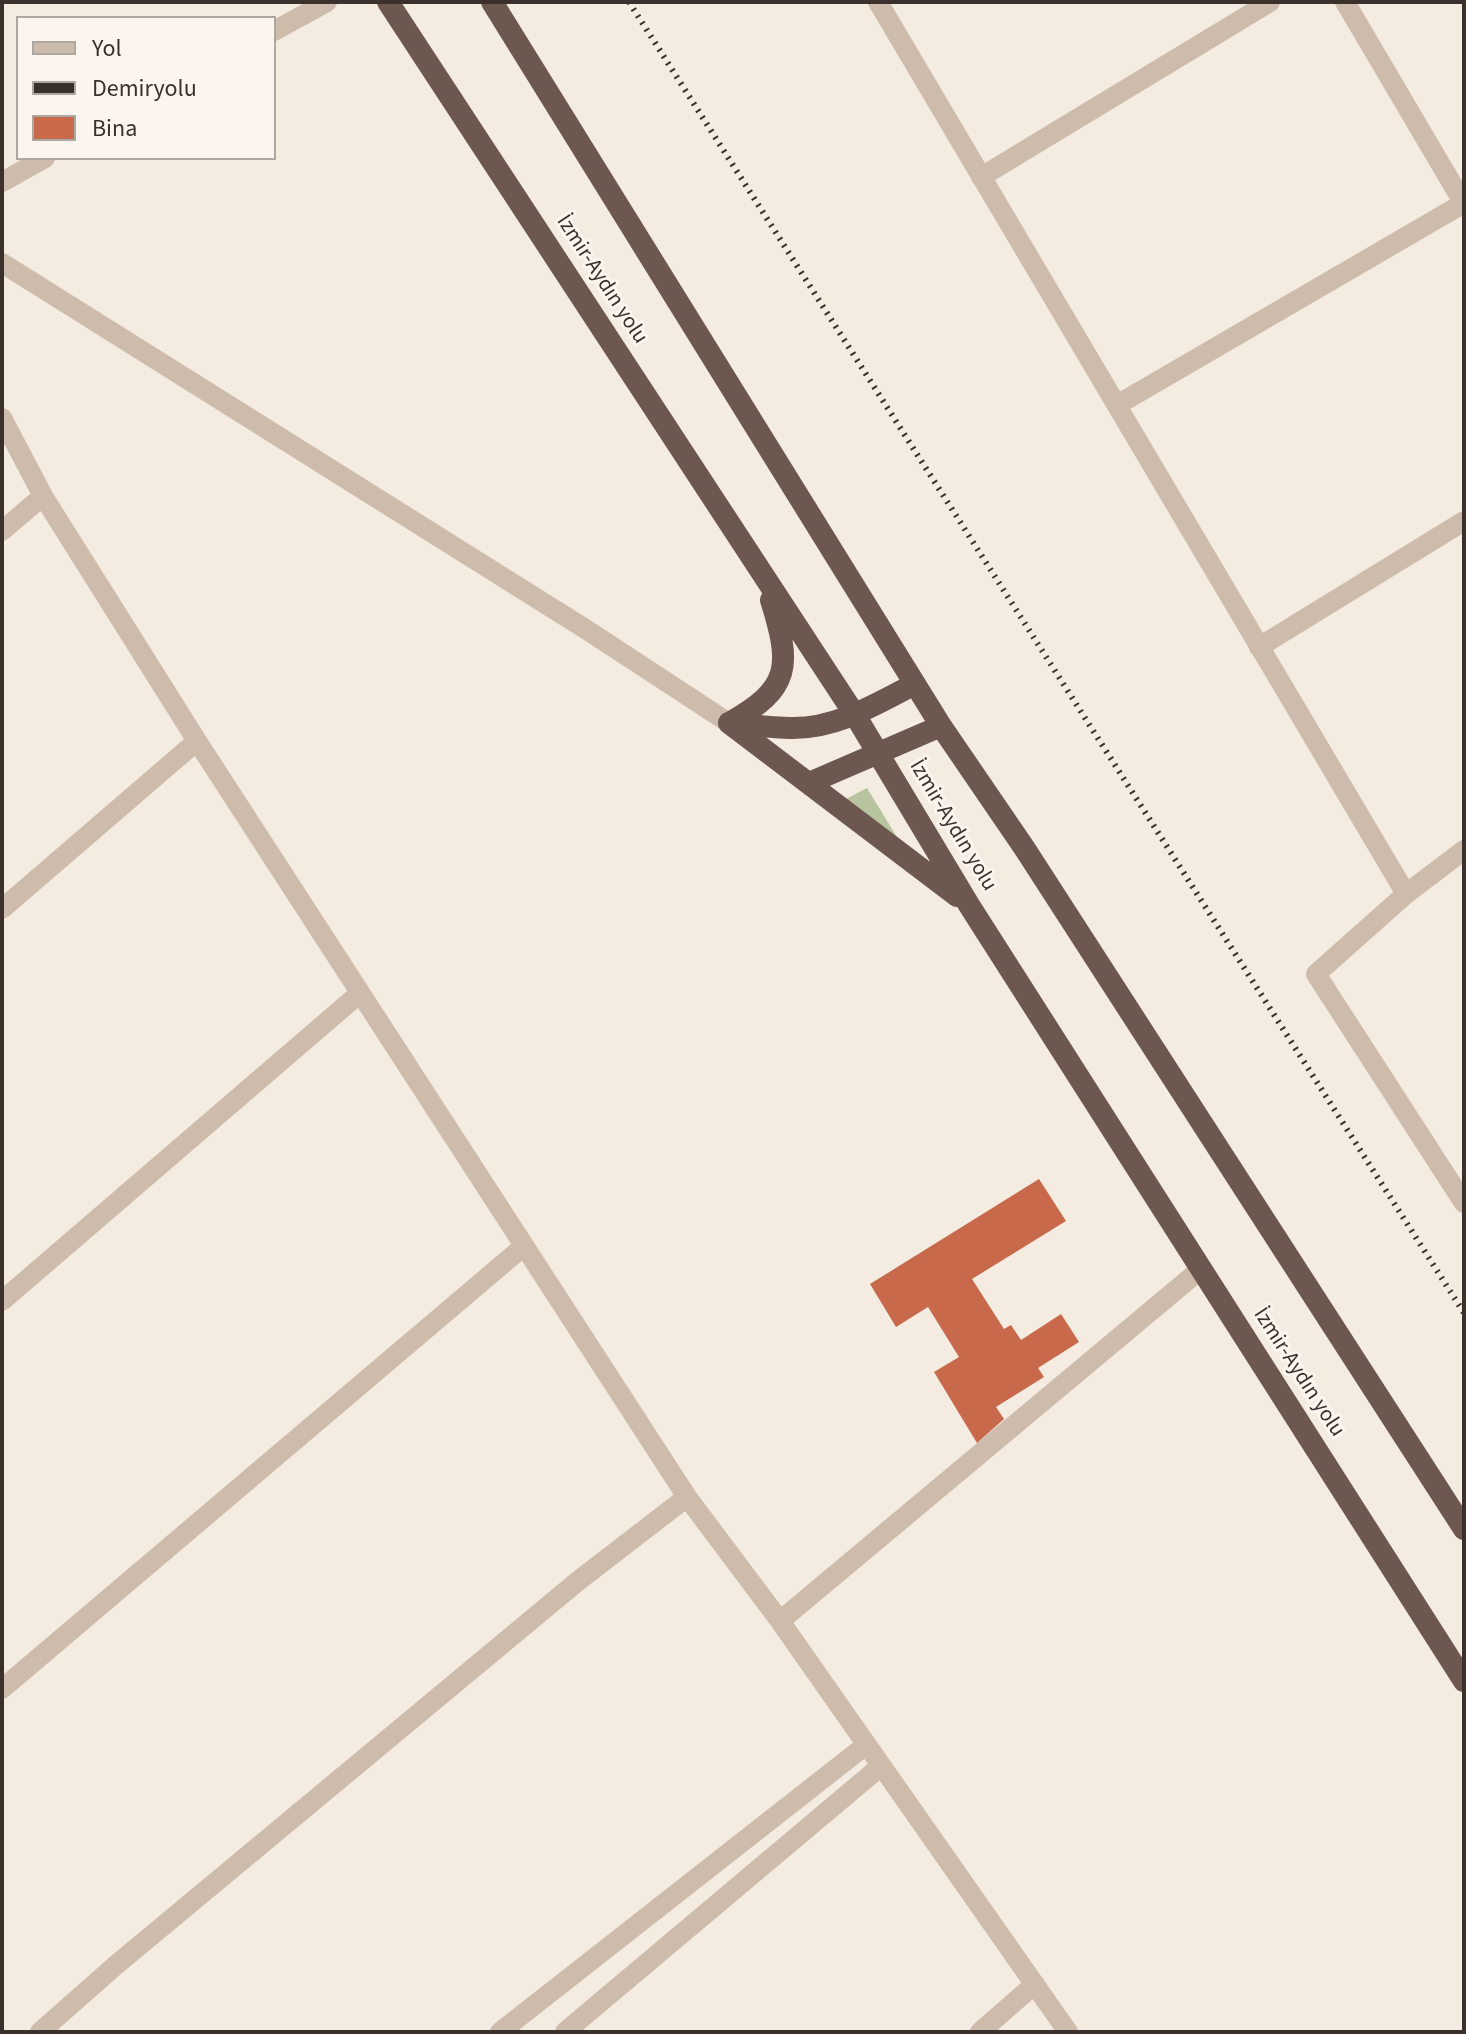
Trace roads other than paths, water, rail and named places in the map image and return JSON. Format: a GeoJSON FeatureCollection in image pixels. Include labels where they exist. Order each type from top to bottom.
{"type":"FeatureCollection","features":[{"type":"Feature","properties":{"kind":"highway","name":"İzmir-Aydın yolu"},"geometry":{"type":"LineString","coordinates":[[388,2],[855,715],[969,905],[1464,1681]]}},
{"type":"Feature","properties":{"kind":"highway","name":"İzmir-Aydın yolu"},"geometry":{"type":"LineString","coordinates":[[492,2],[941,726],[1025,849],[1464,1529]]}},
{"type":"Feature","properties":{"kind":"highway"},"geometry":{"type":"LineString","coordinates":[[729,723],[755,709],[781,679],[784,642],[762,573]]}},
{"type":"Feature","properties":{"kind":"highway"},"geometry":{"type":"LineString","coordinates":[[729,723],[793,728],[827,724],[855,715],[915,684]]}},
{"type":"Feature","properties":{"kind":"highway"},"geometry":{"type":"LineString","coordinates":[[729,723],[969,905]]}},
{"type":"Feature","properties":{"kind":"highway"},"geometry":{"type":"LineString","coordinates":[[809,783],[941,726]]}},
{"type":"Feature","properties":{"kind":"street"},"geometry":{"type":"LineString","coordinates":[[276,30],[327,2]]}},
{"type":"Feature","properties":{"kind":"street"},"geometry":{"type":"LineString","coordinates":[[878,2],[1406,894]]}},
{"type":"Feature","properties":{"kind":"street"},"geometry":{"type":"LineString","coordinates":[[981,177],[1270,2]]}},
{"type":"Feature","properties":{"kind":"street"},"geometry":{"type":"LineString","coordinates":[[1117,405],[1464,203],[1345,2]]}},
{"type":"Feature","properties":{"kind":"street"},"geometry":{"type":"LineString","coordinates":[[2,182],[41,160]]}},
{"type":"Feature","properties":{"kind":"street"},"geometry":{"type":"LineString","coordinates":[[2,263],[587,630],[729,723]]}},
{"type":"Feature","properties":{"kind":"street"},"geometry":{"type":"LineString","coordinates":[[2,418],[43,496],[197,741],[687,1497],[780,1621],[1068,2032]]}},
{"type":"Feature","properties":{"kind":"street"},"geometry":{"type":"LineString","coordinates":[[2,531],[43,496]]}},
{"type":"Feature","properties":{"kind":"street"},"geometry":{"type":"LineString","coordinates":[[1259,647],[1464,521]]}},
{"type":"Feature","properties":{"kind":"street"},"geometry":{"type":"LineString","coordinates":[[2,909],[197,741]]}},
{"type":"Feature","properties":{"kind":"street"},"geometry":{"type":"LineString","coordinates":[[1464,850],[1406,894],[1316,974],[1464,1203]]}},
{"type":"Feature","properties":{"kind":"street"},"geometry":{"type":"LineString","coordinates":[[2,1301],[360,993]]}},
{"type":"Feature","properties":{"kind":"street"},"geometry":{"type":"LineString","coordinates":[[2,1689],[524,1246]]}},
{"type":"Feature","properties":{"kind":"street"},"geometry":{"type":"LineString","coordinates":[[780,1621],[1201,1269]]}},
{"type":"Feature","properties":{"kind":"street"},"geometry":{"type":"LineString","coordinates":[[40,2032],[116,1965],[578,1581],[687,1497]]}},
{"type":"Feature","properties":{"kind":"street"},"geometry":{"type":"LineString","coordinates":[[500,2032],[866,1745]]}},
{"type":"Feature","properties":{"kind":"street"},"geometry":{"type":"LineString","coordinates":[[565,2032],[881,1766]]}},
{"type":"Feature","properties":{"kind":"street"},"geometry":{"type":"LineString","coordinates":[[980,2032],[1035,1984]]}},
{"type":"Feature","properties":{"kind":"railway"},"geometry":{"type":"LineString","coordinates":[[629,2],[1464,1313]]}}]}
